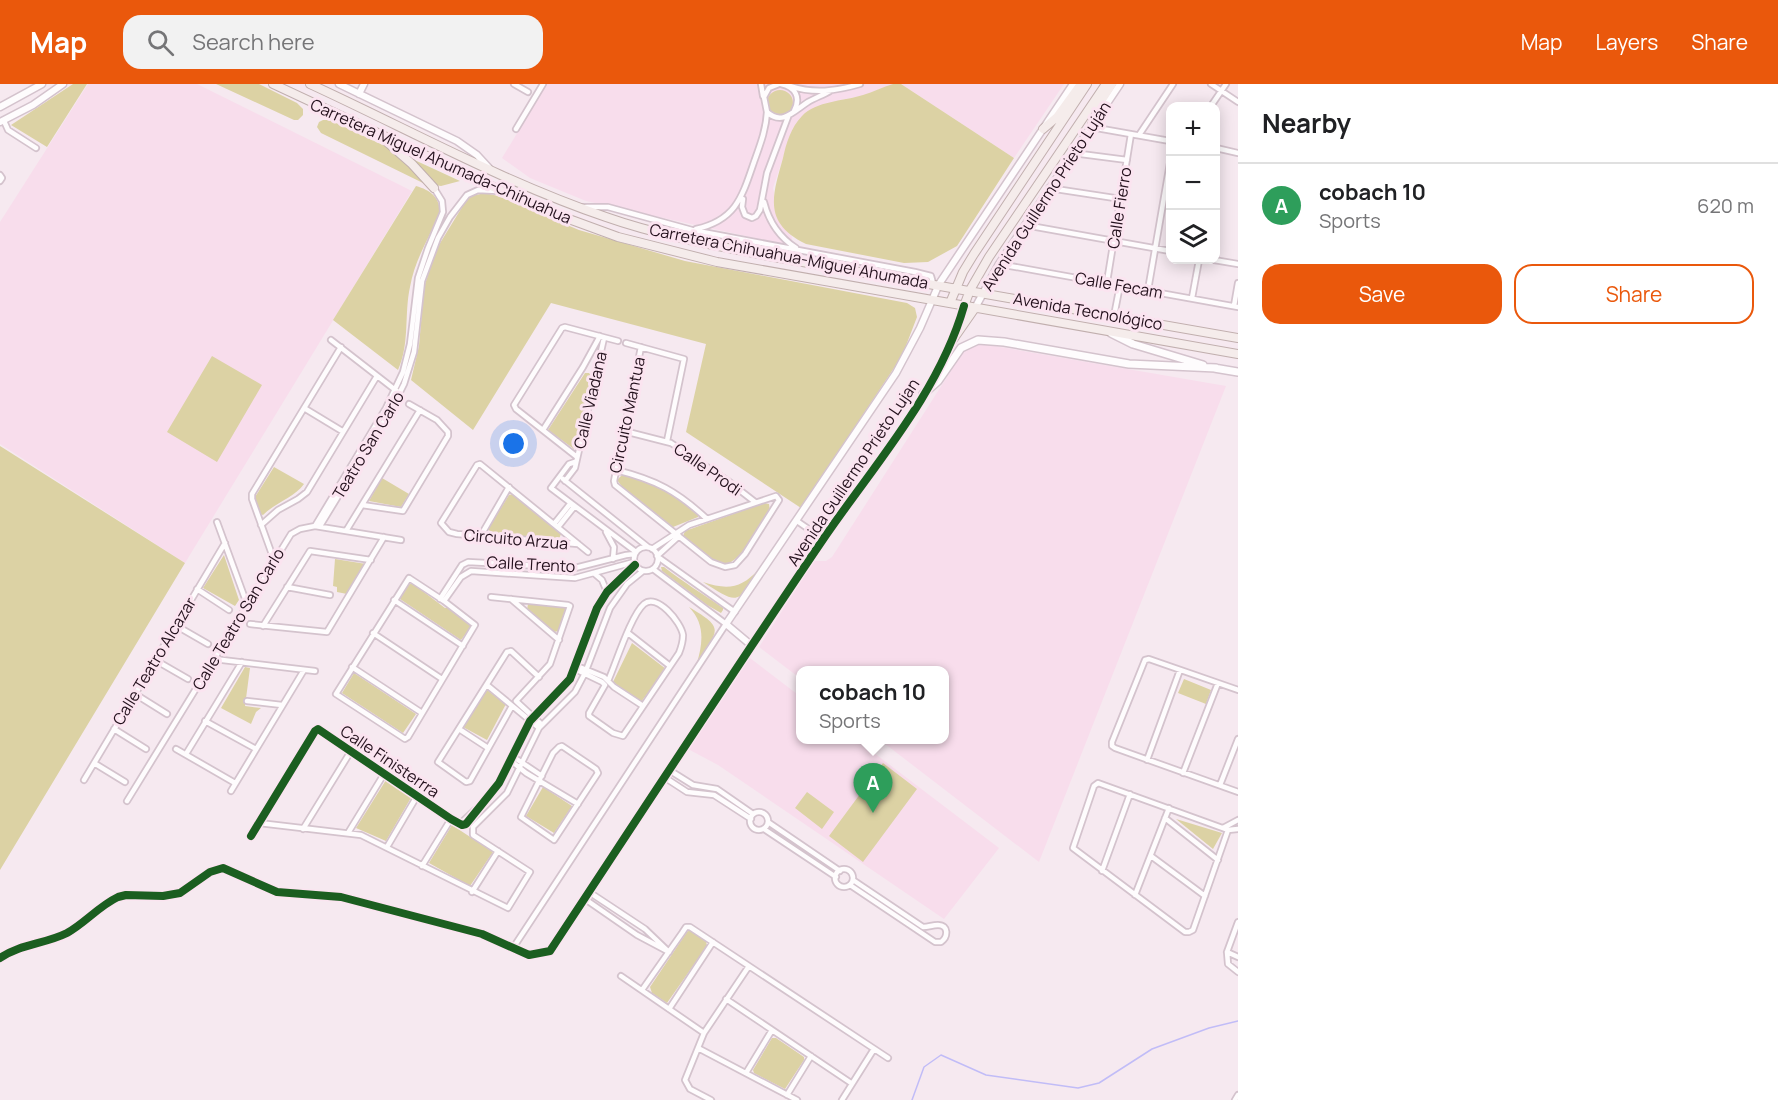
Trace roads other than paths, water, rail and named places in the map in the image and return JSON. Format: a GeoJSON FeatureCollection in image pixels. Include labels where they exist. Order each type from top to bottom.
{"type":"FeatureCollection","features":[{"type":"Feature","properties":{"kind":"main road","name":"Carretera Miguel Ahumada-Chihuahua"},"geometry":{"type":"LineString","coordinates":[[273,84],[575,223],[668,251],[781,274],[964,306]]}},
{"type":"Feature","properties":{"kind":"main road","name":"Carretera Chihuahua-Miguel Ahumada"},"geometry":{"type":"LineString","coordinates":[[310,84],[320,85],[492,170],[578,207],[625,224],[710,244],[936,284]]}},
{"type":"Feature","properties":{"kind":"main road"},"geometry":{"type":"LineString","coordinates":[[1043,129],[1057,117],[1081,84]]}},
{"type":"Feature","properties":{"kind":"main road","name":"Avenida Guillermo Prieto Luján"},"geometry":{"type":"LineString","coordinates":[[950,303],[963,272],[974,254],[1087,84]]}},
{"type":"Feature","properties":{"kind":"main road","name":"Avenida Guillermo Prieto Luján"},"geometry":{"type":"LineString","coordinates":[[964,306],[970,290],[989,257],[1106,84]]}},
{"type":"Feature","properties":{"kind":"main road"},"geometry":{"type":"LineString","coordinates":[[1091,127],[1101,101],[1112,84]]}},
{"type":"Feature","properties":{"kind":"main road"},"geometry":{"type":"LineString","coordinates":[[382,136],[434,188]]}},
{"type":"Feature","properties":{"kind":"main road","name":"Avenida Tecnológico"},"geometry":{"type":"LineString","coordinates":[[936,284],[1238,338]]}},
{"type":"Feature","properties":{"kind":"main road","name":"Avenida Tecnológico"},"geometry":{"type":"LineString","coordinates":[[964,306],[1238,354]]}},
{"type":"Feature","properties":{"kind":"main road"},"geometry":{"type":"LineString","coordinates":[[952,341],[975,308]]}},
{"type":"Feature","properties":{"kind":"main road"},"geometry":{"type":"LineString","coordinates":[[1111,333],[1146,349],[1238,372]]}},
{"type":"Feature","properties":{"kind":"main road"},"geometry":{"type":"LineString","coordinates":[[924,394],[938,381],[961,348],[969,342],[986,339],[1129,364],[1216,368]]}},
{"type":"Feature","properties":{"kind":"street"},"geometry":{"type":"LineString","coordinates":[[0,107],[42,84]]}},
{"type":"Feature","properties":{"kind":"street"},"geometry":{"type":"LineString","coordinates":[[36,148],[8,130],[4,120],[33,105],[63,84]]}},
{"type":"Feature","properties":{"kind":"street"},"geometry":{"type":"LineString","coordinates":[[339,84],[350,86],[359,94],[457,141],[477,155],[492,170]]}},
{"type":"Feature","properties":{"kind":"street"},"geometry":{"type":"LineString","coordinates":[[359,94],[364,84]]}},
{"type":"Feature","properties":{"kind":"street"},"geometry":{"type":"LineString","coordinates":[[514,84],[528,92]]}},
{"type":"Feature","properties":{"kind":"street"},"geometry":{"type":"LineString","coordinates":[[516,129],[543,84]]}},
{"type":"Feature","properties":{"kind":"street"},"geometry":{"type":"LineString","coordinates":[[692,230],[723,218],[739,203],[744,193],[763,136],[767,112],[760,84]]}},
{"type":"Feature","properties":{"kind":"street"},"geometry":{"type":"LineString","coordinates":[[764,97],[769,88],[780,84],[808,91],[830,91],[860,84]]}},
{"type":"Feature","properties":{"kind":"street"},"geometry":{"type":"LineString","coordinates":[[578,207],[608,207],[692,230],[924,274],[932,278],[936,284],[1073,84]]}},
{"type":"Feature","properties":{"kind":"street","name":"Avenida Guillermo Prieto Luján"},"geometry":{"type":"LineString","coordinates":[[975,308],[999,264],[1120,84]]}},
{"type":"Feature","properties":{"kind":"street"},"geometry":{"type":"LineString","coordinates":[[1139,135],[1173,84]]}},
{"type":"Feature","properties":{"kind":"street"},"geometry":{"type":"LineString","coordinates":[[1211,84],[1238,102]]}},
{"type":"Feature","properties":{"kind":"street"},"geometry":{"type":"LineString","coordinates":[[1214,102],[1226,84]]}},
{"type":"Feature","properties":{"kind":"street"},"geometry":{"type":"LineString","coordinates":[[744,193],[742,211],[752,218],[758,214],[763,200],[767,173],[790,115],[798,102],[790,86]]}},
{"type":"Feature","properties":{"kind":"street"},"geometry":{"type":"LineString","coordinates":[[767,112],[776,118],[790,115],[808,102],[830,91]]}},
{"type":"Feature","properties":{"kind":"street"},"geometry":{"type":"LineString","coordinates":[[1091,127],[1166,140]]}},
{"type":"Feature","properties":{"kind":"street","name":"Calle Fierro"},"geometry":{"type":"LineString","coordinates":[[1107,282],[1131,134]]}},
{"type":"Feature","properties":{"kind":"street"},"geometry":{"type":"LineString","coordinates":[[1220,150],[1236,152],[1238,145]]}},
{"type":"Feature","properties":{"kind":"street"},"geometry":{"type":"LineString","coordinates":[[1073,153],[1127,160]]}},
{"type":"Feature","properties":{"kind":"street"},"geometry":{"type":"LineString","coordinates":[[0,175],[2,178],[0,181]]}},
{"type":"Feature","properties":{"kind":"street"},"geometry":{"type":"LineString","coordinates":[[1148,290],[1166,187]]}},
{"type":"Feature","properties":{"kind":"street","name":"Teatro San Carlo"},"geometry":{"type":"LineString","coordinates":[[398,392],[410,344],[418,278],[443,212],[442,201],[434,188]]}},
{"type":"Feature","properties":{"kind":"street"},"geometry":{"type":"LineString","coordinates":[[1049,189],[1121,199]]}},
{"type":"Feature","properties":{"kind":"street","name":"Teatro San Carlo"},"geometry":{"type":"LineString","coordinates":[[317,526],[409,370],[414,352],[422,281],[438,238],[467,195],[478,190],[502,191]]}},
{"type":"Feature","properties":{"kind":"street"},"geometry":{"type":"LineString","coordinates":[[763,200],[772,225],[788,242],[799,249]]}},
{"type":"Feature","properties":{"kind":"street"},"geometry":{"type":"LineString","coordinates":[[1025,225],[1166,250]]}},
{"type":"Feature","properties":{"kind":"street"},"geometry":{"type":"LineString","coordinates":[[1220,261],[1238,264]]}},
{"type":"Feature","properties":{"kind":"street","name":"Calle Fecam"},"geometry":{"type":"LineString","coordinates":[[999,264],[1236,306]]}},
{"type":"Feature","properties":{"kind":"street"},"geometry":{"type":"LineString","coordinates":[[1192,298],[1198,264]]}},
{"type":"Feature","properties":{"kind":"street"},"geometry":{"type":"LineString","coordinates":[[1236,306],[1238,283]]}},
{"type":"Feature","properties":{"kind":"street","name":"Avenida Guillermo Prieto Lujan"},"geometry":{"type":"LineString","coordinates":[[513,948],[726,624],[896,373],[920,328],[936,284]]}},
{"type":"Feature","properties":{"kind":"street"},"geometry":{"type":"LineString","coordinates":[[1114,316],[1120,285]]}},
{"type":"Feature","properties":{"kind":"street","name":"Avenida Guillermo Prieto Lujan"},"geometry":{"type":"LineString","coordinates":[[550,951],[751,645],[924,394],[952,341],[964,306]]}},
{"type":"Feature","properties":{"kind":"street"},"geometry":{"type":"LineString","coordinates":[[576,459],[514,407],[562,328],[618,341]]}},
{"type":"Feature","properties":{"kind":"street"},"geometry":{"type":"LineString","coordinates":[[543,430],[602,337]]}},
{"type":"Feature","properties":{"kind":"street","name":"Calle Viadana"},"geometry":{"type":"LineString","coordinates":[[565,481],[574,469],[602,337]]}},
{"type":"Feature","properties":{"kind":"street"},"geometry":{"type":"LineString","coordinates":[[331,340],[398,392]]}},
{"type":"Feature","properties":{"kind":"street"},"geometry":{"type":"LineString","coordinates":[[626,343],[683,357],[685,360],[667,441]]}},
{"type":"Feature","properties":{"kind":"street"},"geometry":{"type":"LineString","coordinates":[[274,560],[252,494],[340,347]]}},
{"type":"Feature","properties":{"kind":"street","name":"Circuito Mantua"},"geometry":{"type":"LineString","coordinates":[[642,347],[616,470],[615,485],[673,534],[715,565],[729,567],[740,561],[746,554],[779,502],[774,496],[754,502]]}},
{"type":"Feature","properties":{"kind":"street"},"geometry":{"type":"LineString","coordinates":[[261,525],[278,510],[307,492],[377,376]]}},
{"type":"Feature","properties":{"kind":"street"},"geometry":{"type":"LineString","coordinates":[[362,505],[404,510],[449,434],[437,420],[409,404]]}},
{"type":"Feature","properties":{"kind":"street"},"geometry":{"type":"LineString","coordinates":[[304,408],[342,431]]}},
{"type":"Feature","properties":{"kind":"street"},"geometry":{"type":"LineString","coordinates":[[346,531],[420,410]]}},
{"type":"Feature","properties":{"kind":"street","name":"Calle Prodi"},"geometry":{"type":"LineString","coordinates":[[624,431],[667,441],[728,481],[754,502]]}},
{"type":"Feature","properties":{"kind":"street","name":"Calle Viadana"},"geometry":{"type":"LineString","coordinates":[[572,506],[550,488],[569,464],[576,459]]}},
{"type":"Feature","properties":{"kind":"street","name":"Circuito Arzua"},"geometry":{"type":"LineString","coordinates":[[578,544],[453,533],[442,527],[441,523],[479,464],[588,552]]}},
{"type":"Feature","properties":{"kind":"street"},"geometry":{"type":"LineString","coordinates":[[616,470],[657,482],[686,501],[707,519]]}},
{"type":"Feature","properties":{"kind":"street"},"geometry":{"type":"LineString","coordinates":[[559,476],[650,548],[657,557],[735,612]]}},
{"type":"Feature","properties":{"kind":"street"},"geometry":{"type":"LineString","coordinates":[[480,537],[509,487]]}},
{"type":"Feature","properties":{"kind":"street"},"geometry":{"type":"LineString","coordinates":[[480,820],[472,813],[495,789],[531,720],[564,687],[576,667],[597,608],[607,592],[634,563],[635,553],[641,548],[650,548],[689,525],[735,511],[754,502]]}},
{"type":"Feature","properties":{"kind":"street"},"geometry":{"type":"LineString","coordinates":[[556,525],[572,506],[635,553]]}},
{"type":"Feature","properties":{"kind":"street"},"geometry":{"type":"LineString","coordinates":[[797,521],[823,539]]}},
{"type":"Feature","properties":{"kind":"street"},"geometry":{"type":"LineString","coordinates":[[217,522],[247,604]]}},
{"type":"Feature","properties":{"kind":"street"},"geometry":{"type":"LineString","coordinates":[[317,526],[401,540]]}},
{"type":"Feature","properties":{"kind":"street","name":"Calle Teatro San Carlo"},"geometry":{"type":"LineString","coordinates":[[127,801],[288,537],[295,531],[317,526]]}},
{"type":"Feature","properties":{"kind":"street"},"geometry":{"type":"LineString","coordinates":[[605,530],[614,547],[613,559]]}},
{"type":"Feature","properties":{"kind":"street"},"geometry":{"type":"LineString","coordinates":[[653,569],[657,557],[678,537],[681,531]]}},
{"type":"Feature","properties":{"kind":"street"},"geometry":{"type":"LineString","coordinates":[[250,624],[327,632],[384,537]]}},
{"type":"Feature","properties":{"kind":"street","name":"Calle Teatro Alcazar"},"geometry":{"type":"LineString","coordinates":[[84,780],[225,543]]}},
{"type":"Feature","properties":{"kind":"street"},"geometry":{"type":"LineString","coordinates":[[263,626],[310,551],[371,560]]}},
{"type":"Feature","properties":{"kind":"street","name":"Calle Trento"},"geometry":{"type":"LineString","coordinates":[[442,600],[462,565],[473,561],[575,568],[635,553]]}},
{"type":"Feature","properties":{"kind":"street"},"geometry":{"type":"LineString","coordinates":[[634,563],[643,571]]}},
{"type":"Feature","properties":{"kind":"street","name":"Calle Trento"},"geometry":{"type":"LineString","coordinates":[[442,600],[466,573],[471,571],[569,578],[595,574],[634,563]]}},
{"type":"Feature","properties":{"kind":"street"},"geometry":{"type":"LineString","coordinates":[[259,823],[361,835],[507,909],[530,875],[527,870],[473,833],[474,825],[507,793],[540,726],[570,697],[585,671],[615,600],[627,584],[643,571],[653,569],[751,645]]}},
{"type":"Feature","properties":{"kind":"street"},"geometry":{"type":"LineString","coordinates":[[595,574],[602,580],[607,592]]}},
{"type":"Feature","properties":{"kind":"street"},"geometry":{"type":"LineString","coordinates":[[410,578],[442,600],[474,624],[474,629],[408,737],[404,739],[337,696],[336,692],[410,578]]}},
{"type":"Feature","properties":{"kind":"street"},"geometry":{"type":"LineString","coordinates":[[287,587],[330,594]]}},
{"type":"Feature","properties":{"kind":"street"},"geometry":{"type":"LineString","coordinates":[[197,589],[229,610]]}},
{"type":"Feature","properties":{"kind":"street"},"geometry":{"type":"LineString","coordinates":[[491,597],[569,605],[570,608],[550,664],[539,677],[514,704],[471,780],[466,782],[438,762],[508,651],[539,677]]}},
{"type":"Feature","properties":{"kind":"street"},"geometry":{"type":"LineString","coordinates":[[511,599],[559,640]]}},
{"type":"Feature","properties":{"kind":"street"},"geometry":{"type":"LineString","coordinates":[[394,600],[463,646]]}},
{"type":"Feature","properties":{"kind":"street"},"geometry":{"type":"LineString","coordinates":[[585,671],[602,682],[604,688],[589,715],[619,736],[624,734],[681,648],[682,633],[676,620],[656,602],[650,601],[642,606],[608,681]]}},
{"type":"Feature","properties":{"kind":"street"},"geometry":{"type":"LineString","coordinates":[[176,625],[208,644]]}},
{"type":"Feature","properties":{"kind":"street"},"geometry":{"type":"LineString","coordinates":[[374,633],[442,679]]}},
{"type":"Feature","properties":{"kind":"street"},"geometry":{"type":"LineString","coordinates":[[628,633],[670,666]]}},
{"type":"Feature","properties":{"kind":"street"},"geometry":{"type":"LineString","coordinates":[[214,659],[315,671]]}},
{"type":"Feature","properties":{"kind":"street"},"geometry":{"type":"LineString","coordinates":[[1238,690],[1149,659],[1145,660],[1112,742],[1115,748],[1238,792]]}},
{"type":"Feature","properties":{"kind":"street"},"geometry":{"type":"LineString","coordinates":[[155,660],[188,679]]}},
{"type":"Feature","properties":{"kind":"street"},"geometry":{"type":"LineString","coordinates":[[186,754],[242,662]]}},
{"type":"Feature","properties":{"kind":"street"},"geometry":{"type":"LineString","coordinates":[[352,667],[422,713]]}},
{"type":"Feature","properties":{"kind":"street"},"geometry":{"type":"LineString","coordinates":[[576,667],[604,677],[614,687],[643,706]]}},
{"type":"Feature","properties":{"kind":"street"},"geometry":{"type":"LineString","coordinates":[[231,790],[304,670]]}},
{"type":"Feature","properties":{"kind":"street"},"geometry":{"type":"LineString","coordinates":[[1147,760],[1180,670]]}},
{"type":"Feature","properties":{"kind":"street"},"geometry":{"type":"LineString","coordinates":[[1184,772],[1218,683]]}},
{"type":"Feature","properties":{"kind":"street"},"geometry":{"type":"LineString","coordinates":[[487,685],[540,726]]}},
{"type":"Feature","properties":{"kind":"street"},"geometry":{"type":"LineString","coordinates":[[135,694],[167,714]]}},
{"type":"Feature","properties":{"kind":"street"},"geometry":{"type":"LineString","coordinates":[[247,701],[282,705]]}},
{"type":"Feature","properties":{"kind":"street"},"geometry":{"type":"LineString","coordinates":[[206,721],[256,749]]}},
{"type":"Feature","properties":{"kind":"street"},"geometry":{"type":"LineString","coordinates":[[114,729],[146,749]]}},
{"type":"Feature","properties":{"kind":"street"},"geometry":{"type":"LineString","coordinates":[[459,729],[488,748]]}},
{"type":"Feature","properties":{"kind":"street","name":"Calle Finisterrra"},"geometry":{"type":"LineString","coordinates":[[251,836],[316,730],[320,730],[461,825],[466,824],[472,813]]}},
{"type":"Feature","properties":{"kind":"street"},"geometry":{"type":"LineString","coordinates":[[1220,785],[1238,739]]}},
{"type":"Feature","properties":{"kind":"street"},"geometry":{"type":"LineString","coordinates":[[559,747],[564,747],[596,769],[598,774],[578,804],[553,840],[521,818],[540,778],[559,747]]}},
{"type":"Feature","properties":{"kind":"street"},"geometry":{"type":"LineString","coordinates":[[176,749],[236,783]]}},
{"type":"Feature","properties":{"kind":"street"},"geometry":{"type":"LineString","coordinates":[[303,829],[351,752]]}},
{"type":"Feature","properties":{"kind":"street"},"geometry":{"type":"LineString","coordinates":[[511,758],[578,804]]}},
{"type":"Feature","properties":{"kind":"street"},"geometry":{"type":"LineString","coordinates":[[94,763],[125,782]]}},
{"type":"Feature","properties":{"kind":"street"},"geometry":{"type":"LineString","coordinates":[[669,770],[693,786],[717,789],[752,817]]}},
{"type":"Feature","properties":{"kind":"street"},"geometry":{"type":"LineString","coordinates":[[348,833],[384,774]]}},
{"type":"Feature","properties":{"kind":"street"},"geometry":{"type":"LineString","coordinates":[[664,777],[687,792],[714,795],[752,817]]}},
{"type":"Feature","properties":{"kind":"street"},"geometry":{"type":"LineString","coordinates":[[1238,820],[1225,829],[1218,860],[1193,930],[1189,932],[1185,932],[1073,848],[1094,786],[1098,783],[1225,829],[1238,829]]}},
{"type":"Feature","properties":{"kind":"street"},"geometry":{"type":"LineString","coordinates":[[1102,871],[1130,794]]}},
{"type":"Feature","properties":{"kind":"street"},"geometry":{"type":"LineString","coordinates":[[387,847],[417,796]]}},
{"type":"Feature","properties":{"kind":"street"},"geometry":{"type":"LineString","coordinates":[[1135,895],[1169,808]]}},
{"type":"Feature","properties":{"kind":"street"},"geometry":{"type":"LineString","coordinates":[[752,817],[762,813],[768,822],[840,870],[848,870],[852,874],[851,882]]}},
{"type":"Feature","properties":{"kind":"street"},"geometry":{"type":"LineString","coordinates":[[752,817],[751,825],[755,829],[764,829],[836,877]]}},
{"type":"Feature","properties":{"kind":"street"},"geometry":{"type":"LineString","coordinates":[[1165,818],[1218,860]]}},
{"type":"Feature","properties":{"kind":"street"},"geometry":{"type":"LineString","coordinates":[[422,866],[451,819]]}},
{"type":"Feature","properties":{"kind":"street"},"geometry":{"type":"LineString","coordinates":[[764,829],[768,822]]}},
{"type":"Feature","properties":{"kind":"street"},"geometry":{"type":"LineString","coordinates":[[472,891],[498,851]]}},
{"type":"Feature","properties":{"kind":"street"},"geometry":{"type":"LineString","coordinates":[[1151,856],[1205,896]]}},
{"type":"Feature","properties":{"kind":"street"},"geometry":{"type":"LineString","coordinates":[[0,958],[23,946],[64,934],[118,897],[172,895],[188,889],[210,872],[223,868],[277,892],[341,897],[471,930],[529,955],[550,951]]}},
{"type":"Feature","properties":{"kind":"street"},"geometry":{"type":"LineString","coordinates":[[840,870],[836,877],[837,883],[842,886],[851,882]]}},
{"type":"Feature","properties":{"kind":"street"},"geometry":{"type":"LineString","coordinates":[[851,882],[923,927],[940,925],[944,927],[946,938],[941,942],[934,942],[851,882]]}},
{"type":"Feature","properties":{"kind":"street"},"geometry":{"type":"LineString","coordinates":[[587,895],[645,929],[669,952]]}},
{"type":"Feature","properties":{"kind":"street"},"geometry":{"type":"LineString","coordinates":[[587,895],[628,929],[669,952]]}},
{"type":"Feature","properties":{"kind":"street"},"geometry":{"type":"LineString","coordinates":[[611,917],[616,910]]}},
{"type":"Feature","properties":{"kind":"street"},"geometry":{"type":"LineString","coordinates":[[628,929],[633,921]]}},
{"type":"Feature","properties":{"kind":"street"},"geometry":{"type":"LineString","coordinates":[[1238,922],[1227,952],[1228,964],[1238,972]]}},
{"type":"Feature","properties":{"kind":"street"},"geometry":{"type":"LineString","coordinates":[[642,990],[686,927],[690,927],[888,1058]]}},
{"type":"Feature","properties":{"kind":"street"},"geometry":{"type":"LineString","coordinates":[[669,1009],[713,942]]}},
{"type":"Feature","properties":{"kind":"street"},"geometry":{"type":"LineString","coordinates":[[1227,952],[1238,957]]}},
{"type":"Feature","properties":{"kind":"street"},"geometry":{"type":"LineString","coordinates":[[711,1100],[690,1089],[686,1080],[704,1033],[748,966]]}},
{"type":"Feature","properties":{"kind":"street"},"geometry":{"type":"LineString","coordinates":[[621,976],[704,1033]]}},
{"type":"Feature","properties":{"kind":"street"},"geometry":{"type":"LineString","coordinates":[[726,999],[851,1083]]}},
{"type":"Feature","properties":{"kind":"street"},"geometry":{"type":"LineString","coordinates":[[746,1073],[772,1030]]}},
{"type":"Feature","properties":{"kind":"street"},"geometry":{"type":"LineString","coordinates":[[698,1048],[797,1100]]}},
{"type":"Feature","properties":{"kind":"street"},"geometry":{"type":"LineString","coordinates":[[842,1100],[874,1049]]}},
{"type":"Feature","properties":{"kind":"street"},"geometry":{"type":"LineString","coordinates":[[787,1095],[811,1056]]}},
{"type":"Feature","properties":{"kind":"street"},"geometry":{"type":"LineString","coordinates":[[1235,1100],[1238,1095]]}},
{"type":"Feature","properties":{"kind":"waterway"},"geometry":{"type":"LineString","coordinates":[[912,1100],[924,1067],[941,1055],[986,1075],[1078,1088],[1099,1083],[1152,1049],[1209,1028],[1238,1021]]}},
{"type":"Feature","properties":{"kind":"place","name":"cobach 10"},"geometry":{"type":"Point","coordinates":[873,813]}}]}
